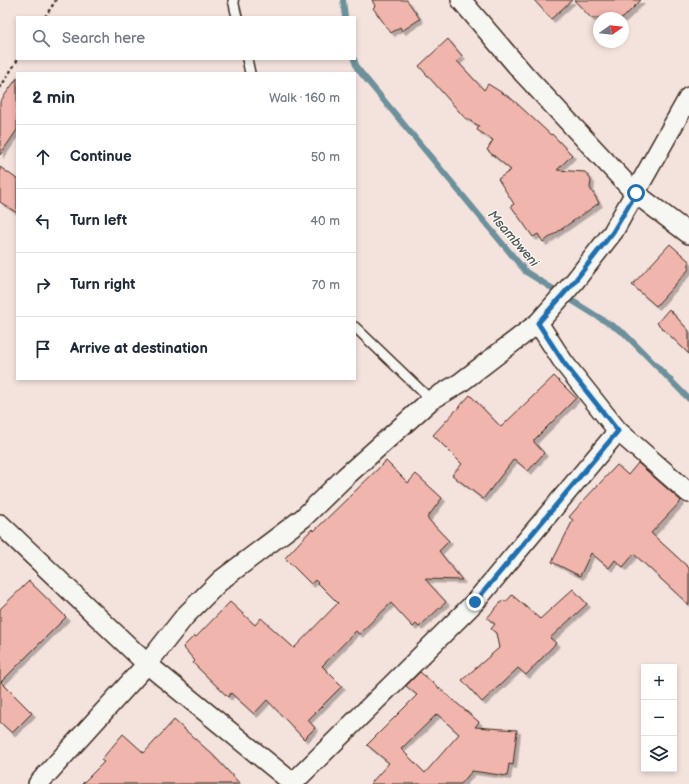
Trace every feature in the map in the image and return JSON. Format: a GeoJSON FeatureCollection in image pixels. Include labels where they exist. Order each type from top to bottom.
{"type":"FeatureCollection","features":[{"type":"Feature","properties":{"kind":"street"},"geometry":{"type":"LineString","coordinates":[[461,0],[524,74],[636,193],[689,234]]}},
{"type":"Feature","properties":{"kind":"street"},"geometry":{"type":"LineString","coordinates":[[38,784],[147,664],[185,616],[221,580],[303,518],[345,477],[431,400],[460,383],[538,323],[574,282],[613,232],[689,97]]}},
{"type":"Feature","properties":{"kind":"street"},"geometry":{"type":"LineString","coordinates":[[538,323],[564,363],[618,431],[689,493]]}},
{"type":"Feature","properties":{"kind":"street"},"geometry":{"type":"LineString","coordinates":[[0,524],[147,664],[293,783],[475,602],[618,431]]}},
{"type":"Feature","properties":{"kind":"lane"},"geometry":{"type":"LineString","coordinates":[[233,0],[237,16]]}},
{"type":"Feature","properties":{"kind":"lane"},"geometry":{"type":"LineString","coordinates":[[247,60],[250,72]]}},
{"type":"Feature","properties":{"kind":"lane"},"geometry":{"type":"LineString","coordinates":[[356,328],[431,400]]}},
{"type":"Feature","properties":{"kind":"path"},"geometry":{"type":"LineString","coordinates":[[46,16],[56,0]]}},
{"type":"Feature","properties":{"kind":"path"},"geometry":{"type":"LineString","coordinates":[[0,88],[17,60]]}},
{"type":"Feature","properties":{"kind":"building"},"geometry":{"type":"Polygon","coordinates":[[[372,0],[407,0],[420,19],[402,31],[400,27],[391,33],[373,8],[375,6],[372,0]]]}},
{"type":"Feature","properties":{"kind":"building"},"geometry":{"type":"Polygon","coordinates":[[[534,0],[572,0],[551,19],[534,0]]]}},
{"type":"Feature","properties":{"kind":"building"},"geometry":{"type":"Polygon","coordinates":[[[574,0],[641,0],[629,12],[593,12],[593,18],[591,18],[574,0]]]}},
{"type":"Feature","properties":{"kind":"building"},"geometry":{"type":"Polygon","coordinates":[[[448,39],[462,56],[457,61],[484,90],[488,84],[512,99],[551,135],[552,134],[572,155],[557,170],[585,172],[591,180],[590,188],[599,203],[543,242],[538,234],[533,237],[511,206],[514,204],[498,179],[511,170],[487,150],[493,140],[477,130],[479,126],[464,117],[419,66],[448,39]]]}},
{"type":"Feature","properties":{"kind":"building"},"geometry":{"type":"Polygon","coordinates":[[[16,79],[16,131],[0,155],[0,102],[16,79]]]}},
{"type":"Feature","properties":{"kind":"building"},"geometry":{"type":"Polygon","coordinates":[[[0,167],[16,178],[16,212],[0,202],[0,167]]]}},
{"type":"Feature","properties":{"kind":"building"},"geometry":{"type":"Polygon","coordinates":[[[670,244],[689,261],[689,269],[656,306],[632,285],[670,244]]]}},
{"type":"Feature","properties":{"kind":"building"},"geometry":{"type":"Polygon","coordinates":[[[669,309],[689,331],[689,354],[657,323],[669,309]]]}},
{"type":"Feature","properties":{"kind":"building"},"geometry":{"type":"Polygon","coordinates":[[[554,376],[576,398],[534,440],[534,442],[544,453],[528,471],[514,459],[483,499],[452,475],[462,464],[433,435],[470,395],[501,427],[554,376]]]}},
{"type":"Feature","properties":{"kind":"building"},"geometry":{"type":"Polygon","coordinates":[[[386,461],[408,483],[416,474],[442,498],[427,518],[449,541],[439,551],[462,580],[425,579],[446,602],[419,627],[416,624],[413,627],[391,603],[359,634],[356,631],[322,666],[342,686],[308,720],[315,728],[304,739],[267,700],[254,714],[231,693],[228,697],[193,663],[195,661],[183,647],[194,636],[196,637],[230,602],[255,625],[261,618],[294,648],[338,603],[315,580],[311,584],[285,558],[312,529],[314,531],[386,461]]]}},
{"type":"Feature","properties":{"kind":"building"},"geometry":{"type":"Polygon","coordinates":[[[638,463],[681,501],[651,533],[689,568],[689,605],[634,554],[623,567],[615,560],[609,568],[591,553],[580,576],[552,562],[573,520],[569,517],[617,465],[628,475],[638,463]]]}},
{"type":"Feature","properties":{"kind":"building"},"geometry":{"type":"Polygon","coordinates":[[[29,581],[66,617],[1,682],[32,713],[12,733],[0,722],[0,609],[29,581]]]}},
{"type":"Feature","properties":{"kind":"building"},"geometry":{"type":"Polygon","coordinates":[[[573,589],[587,604],[550,638],[556,643],[526,675],[518,668],[482,702],[462,680],[499,648],[496,633],[491,629],[495,624],[487,618],[503,600],[506,602],[512,595],[540,619],[573,589]]]}},
{"type":"Feature","properties":{"kind":"building"},"geometry":{"type":"Polygon","coordinates":[[[420,672],[479,722],[475,727],[517,730],[513,765],[509,764],[507,776],[472,771],[461,784],[370,784],[389,763],[367,745],[417,695],[406,686],[420,672]],[[437,714],[401,749],[425,773],[459,734],[437,714]]]}},
{"type":"Feature","properties":{"kind":"building"},"geometry":{"type":"Polygon","coordinates":[[[174,720],[213,755],[240,784],[82,784],[104,762],[101,760],[123,734],[144,753],[174,720]]]}},
{"type":"Feature","properties":{"kind":"waterway","name":"Msambweni"},"geometry":{"type":"LineString","coordinates":[[343,0],[345,16]]}},
{"type":"Feature","properties":{"kind":"waterway","name":"Msambweni"},"geometry":{"type":"LineString","coordinates":[[354,60],[357,68],[526,272],[624,333],[689,399]]}},
{"type":"Feature","properties":{"kind":"route"},"geometry":{"type":"LineString","coordinates":[[475,602],[618,431],[564,363],[538,323],[574,282],[613,232],[636,193]]}}]}
